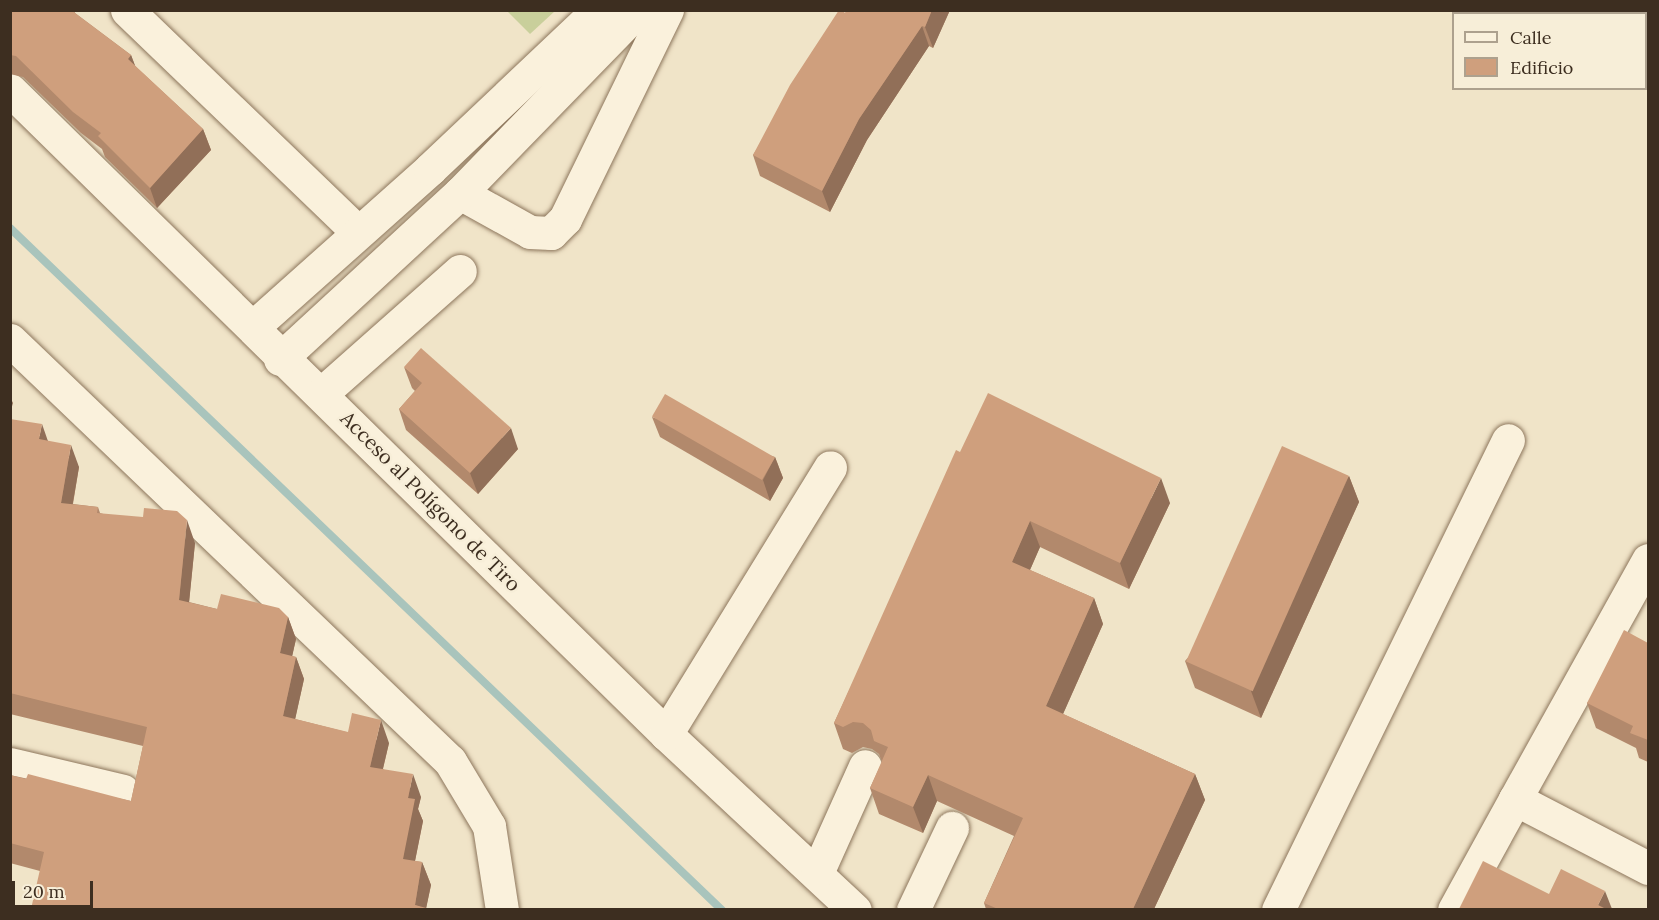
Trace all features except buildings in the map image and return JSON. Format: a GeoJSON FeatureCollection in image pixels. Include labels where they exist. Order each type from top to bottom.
{"type":"FeatureCollection","features":[{"type":"Feature","properties":{"kind":"street"},"geometry":{"type":"LineString","coordinates":[[127,10],[357,231]]}},
{"type":"Feature","properties":{"kind":"street"},"geometry":{"type":"LineString","coordinates":[[254,326],[357,231],[430,169],[598,10]]}},
{"type":"Feature","properties":{"kind":"street"},"geometry":{"type":"LineString","coordinates":[[280,359],[460,193],[638,10]]}},
{"type":"Feature","properties":{"kind":"street"},"geometry":{"type":"LineString","coordinates":[[460,193],[530,232],[551,233],[565,219],[667,10]]}},
{"type":"Feature","properties":{"kind":"street","name":"Acceso al Polígono de Tiro"},"geometry":{"type":"LineString","coordinates":[[10,90],[254,326],[280,359],[322,393],[666,734],[855,909]]}},
{"type":"Feature","properties":{"kind":"street"},"geometry":{"type":"LineString","coordinates":[[322,393],[460,271]]}},
{"type":"Feature","properties":{"kind":"street"},"geometry":{"type":"LineString","coordinates":[[10,340],[450,761],[489,826],[502,909]]}},
{"type":"Feature","properties":{"kind":"street"},"geometry":{"type":"LineString","coordinates":[[1278,909],[1508,440]]}},
{"type":"Feature","properties":{"kind":"street"},"geometry":{"type":"LineString","coordinates":[[666,734],[830,467]]}},
{"type":"Feature","properties":{"kind":"street"},"geometry":{"type":"LineString","coordinates":[[1454,909],[1648,560]]}},
{"type":"Feature","properties":{"kind":"street"},"geometry":{"type":"LineString","coordinates":[[10,764],[123,791]]}},
{"type":"Feature","properties":{"kind":"street"},"geometry":{"type":"LineString","coordinates":[[816,873],[865,766]]}},
{"type":"Feature","properties":{"kind":"street"},"geometry":{"type":"LineString","coordinates":[[1515,799],[1648,868]]}},
{"type":"Feature","properties":{"kind":"street"},"geometry":{"type":"LineString","coordinates":[[913,909],[952,828]]}},
{"type":"Feature","properties":{"kind":"green space"},"geometry":{"type":"Polygon","coordinates":[[[507,11],[555,11],[530,34],[507,11]]]}},
{"type":"Feature","properties":{"kind":"waterway"},"geometry":{"type":"LineString","coordinates":[[10,228],[722,910]]}}]}
